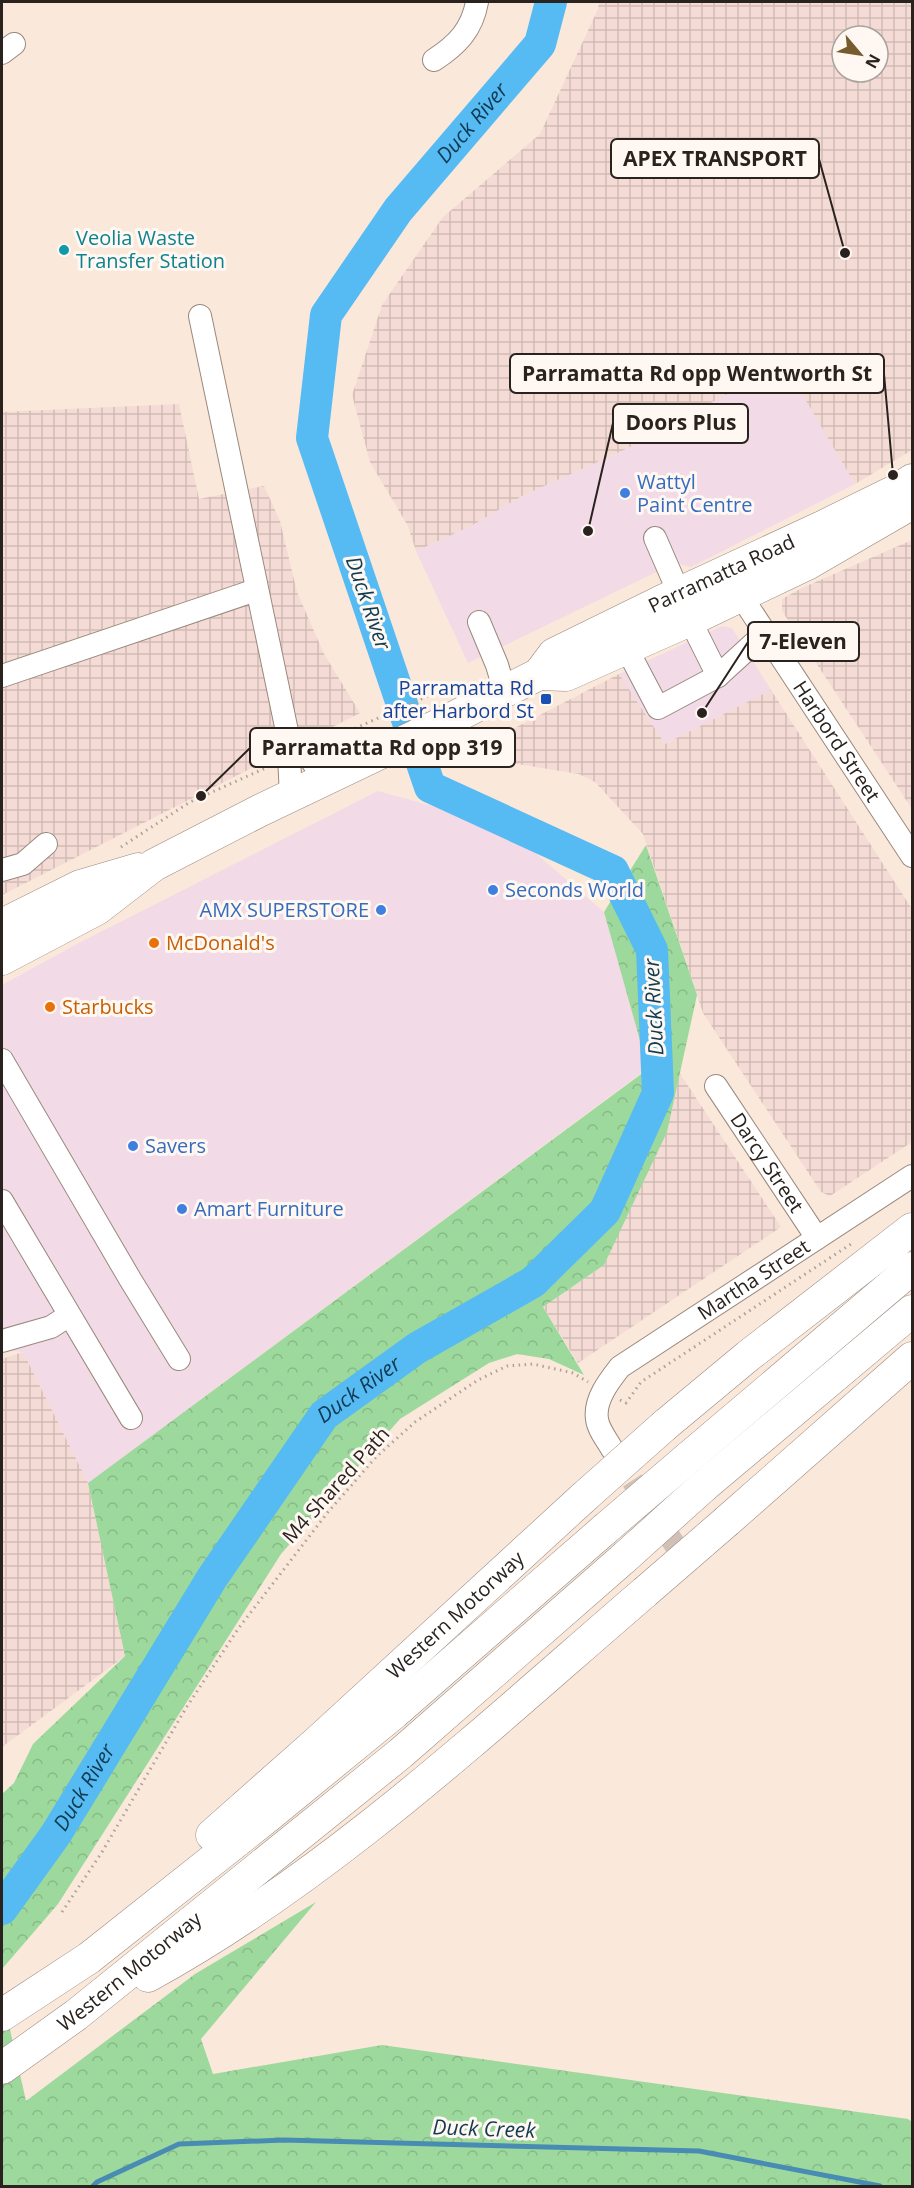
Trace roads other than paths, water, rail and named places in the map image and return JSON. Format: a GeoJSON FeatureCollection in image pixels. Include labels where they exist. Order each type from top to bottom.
{"type":"FeatureCollection","features":[{"type":"Feature","properties":{"kind":"highway","name":"Parramatta Road"},"geometry":{"type":"LineString","coordinates":[[539,674],[566,675],[627,649],[685,607],[822,526],[897,490],[912,480]]}},
{"type":"Feature","properties":{"kind":"highway","name":"Parramatta Road"},"geometry":{"type":"LineString","coordinates":[[2,925],[80,886],[154,865],[505,692],[539,674],[555,654],[685,607],[741,596],[809,563],[912,503]]}},
{"type":"Feature","properties":{"kind":"highway","name":"Parramatta Road"},"geometry":{"type":"LineString","coordinates":[[2,959],[97,909],[154,865]]}},
{"type":"Feature","properties":{"kind":"highway","name":"Western Motorway"},"geometry":{"type":"LineString","coordinates":[[2,2005],[87,1948],[665,1425],[748,1356],[912,1229]]}},
{"type":"Feature","properties":{"kind":"highway","name":"Western Motorway"},"geometry":{"type":"LineString","coordinates":[[2,2015],[394,1713],[604,1529],[912,1268]]}},
{"type":"Feature","properties":{"kind":"highway","name":"Western Motorway"},"geometry":{"type":"LineString","coordinates":[[2,2068],[76,2015],[401,1753],[705,1485],[912,1311]]}},
{"type":"Feature","properties":{"kind":"highway"},"geometry":{"type":"LineString","coordinates":[[76,2015],[188,1954],[267,1903],[329,1857],[459,1752],[912,1358]]}},
{"type":"Feature","properties":{"kind":"street"},"geometry":{"type":"LineString","coordinates":[[434,60],[455,46],[474,18],[477,2]]}},
{"type":"Feature","properties":{"kind":"street"},"geometry":{"type":"LineString","coordinates":[[200,316],[288,736],[291,796]]}},
{"type":"Feature","properties":{"kind":"street"},"geometry":{"type":"LineString","coordinates":[[655,538],[718,676]]}},
{"type":"Feature","properties":{"kind":"street"},"geometry":{"type":"LineString","coordinates":[[2,676],[256,590]]}},
{"type":"Feature","properties":{"kind":"street","name":"Harbord Street"},"geometry":{"type":"LineString","coordinates":[[741,596],[912,856]]}},
{"type":"Feature","properties":{"kind":"street"},"geometry":{"type":"LineString","coordinates":[[479,622],[497,664],[505,692]]}},
{"type":"Feature","properties":{"kind":"street"},"geometry":{"type":"LineString","coordinates":[[627,649],[658,708],[718,676],[765,633]]}},
{"type":"Feature","properties":{"kind":"street"},"geometry":{"type":"LineString","coordinates":[[288,736],[307,754],[325,780]]}},
{"type":"Feature","properties":{"kind":"street"},"geometry":{"type":"LineString","coordinates":[[9,865],[46,844]]}},
{"type":"Feature","properties":{"kind":"street"},"geometry":{"type":"LineString","coordinates":[[2,1060],[179,1359]]}},
{"type":"Feature","properties":{"kind":"street","name":"Darcy Street"},"geometry":{"type":"LineString","coordinates":[[716,1086],[817,1238]]}},
{"type":"Feature","properties":{"kind":"street","name":"Martha Street"},"geometry":{"type":"LineString","coordinates":[[612,1449],[597,1419],[598,1404],[603,1391],[620,1367],[912,1176]]}},
{"type":"Feature","properties":{"kind":"street"},"geometry":{"type":"LineString","coordinates":[[2,1201],[130,1418]]}},
{"type":"Feature","properties":{"kind":"street"},"geometry":{"type":"LineString","coordinates":[[2,1341],[51,1327],[68,1316]]}},
{"type":"Feature","properties":{"kind":"waterway","name":"Duck River"},"geometry":{"type":"LineString","coordinates":[[2,1909],[56,1834],[212,1578],[324,1415],[417,1348],[533,1282],[605,1211],[658,1093],[652,950],[613,871],[430,787],[312,438],[326,315],[398,210],[540,44],[551,2]]}},
{"type":"Feature","properties":{"kind":"waterway","name":"Duck Creek"},"geometry":{"type":"LineString","coordinates":[[93,2186],[97,2182],[179,2144],[284,2140],[699,2151],[880,2186]]}},
{"type":"Feature","properties":{"kind":"tunnel"},"geometry":{"type":"LineString","coordinates":[[614,1453],[689,1566]]}},
{"type":"Feature","properties":{"kind":"place","name":"Veolia Waste Transfer Station"},"geometry":{"type":"Point","coordinates":[64,250]}},
{"type":"Feature","properties":{"kind":"place","name":"APEX TRANSPORT"},"geometry":{"type":"Point","coordinates":[845,253]}},
{"type":"Feature","properties":{"kind":"place","name":"Parramatta Rd opp Wentworth St"},"geometry":{"type":"Point","coordinates":[893,475]}},
{"type":"Feature","properties":{"kind":"place","name":"Wattyl Paint Centre"},"geometry":{"type":"Point","coordinates":[625,493]}},
{"type":"Feature","properties":{"kind":"place","name":"Doors Plus"},"geometry":{"type":"Point","coordinates":[588,531]}},
{"type":"Feature","properties":{"kind":"place","name":"Parramatta Rd after Harbord St"},"geometry":{"type":"Point","coordinates":[546,699]}},
{"type":"Feature","properties":{"kind":"place","name":"7-Eleven"},"geometry":{"type":"Point","coordinates":[702,713]}},
{"type":"Feature","properties":{"kind":"place","name":"Parramatta Rd opp 319"},"geometry":{"type":"Point","coordinates":[201,796]}},
{"type":"Feature","properties":{"kind":"place","name":"Seconds World"},"geometry":{"type":"Point","coordinates":[493,890]}},
{"type":"Feature","properties":{"kind":"place","name":"AMX SUPERSTORE"},"geometry":{"type":"Point","coordinates":[381,910]}},
{"type":"Feature","properties":{"kind":"place","name":"McDonald's"},"geometry":{"type":"Point","coordinates":[154,943]}},
{"type":"Feature","properties":{"kind":"place","name":"Starbucks"},"geometry":{"type":"Point","coordinates":[50,1007]}},
{"type":"Feature","properties":{"kind":"place","name":"Savers"},"geometry":{"type":"Point","coordinates":[133,1146]}},
{"type":"Feature","properties":{"kind":"place","name":"Amart Furniture"},"geometry":{"type":"Point","coordinates":[182,1209]}}]}
